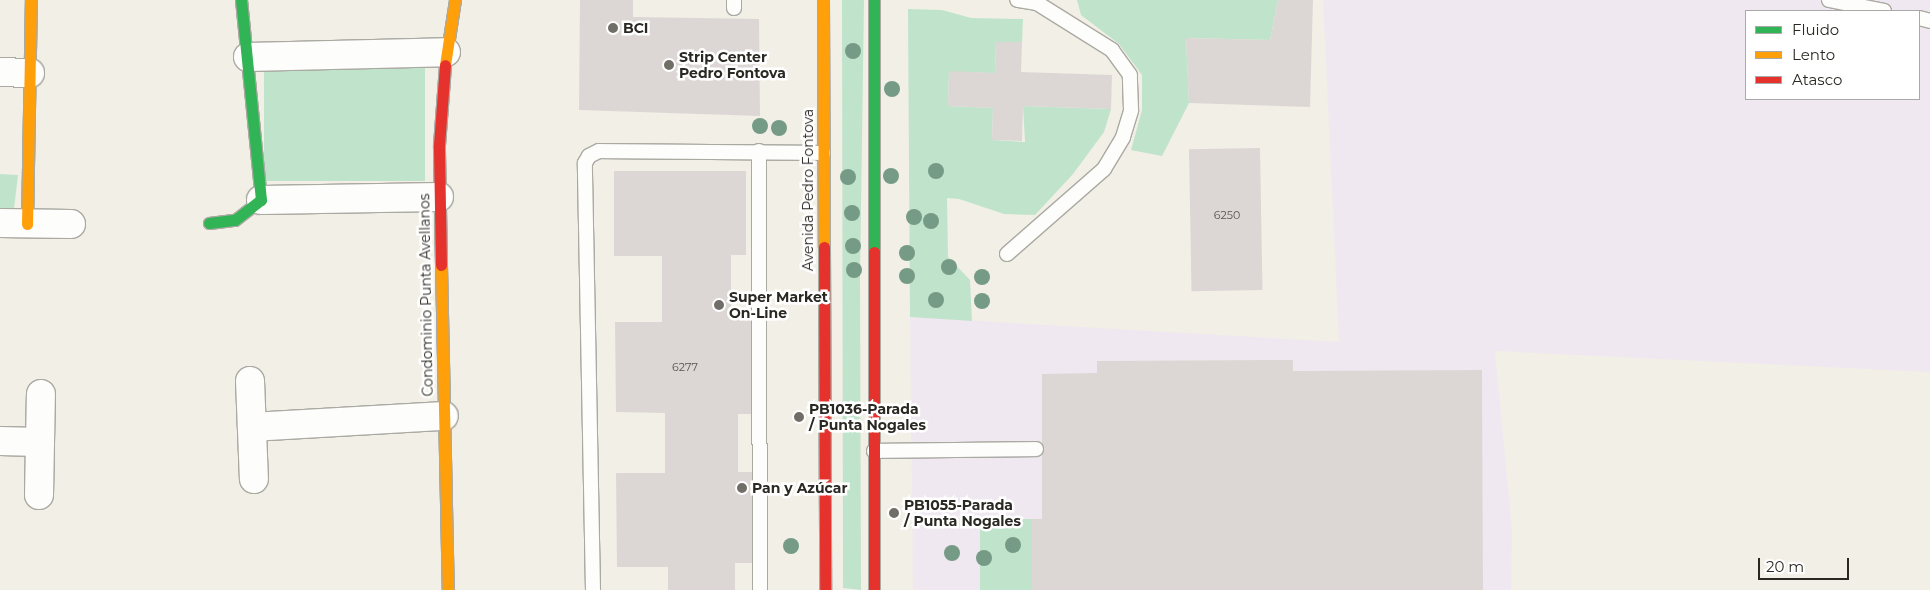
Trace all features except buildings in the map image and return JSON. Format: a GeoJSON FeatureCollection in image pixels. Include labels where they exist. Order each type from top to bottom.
{"type":"FeatureCollection","features":[{"type":"Feature","properties":{"kind":"street"},"geometry":{"type":"LineString","coordinates":[[27,224],[31,0]]}},
{"type":"Feature","properties":{"kind":"street"},"geometry":{"type":"LineString","coordinates":[[241,0],[261,200]]}},
{"type":"Feature","properties":{"kind":"street","name":"Condominio Punta Avellanos"},"geometry":{"type":"LineString","coordinates":[[448,590],[439,197],[440,121],[446,52],[455,0]]}},
{"type":"Feature","properties":{"kind":"street","name":"Avenida Pedro Fontova"},"geometry":{"type":"LineString","coordinates":[[823,0],[825,590]]}},
{"type":"Feature","properties":{"kind":"street"},"geometry":{"type":"LineString","coordinates":[[874,0],[874,590]]}},
{"type":"Feature","properties":{"kind":"street"},"geometry":{"type":"LineString","coordinates":[[248,57],[446,52]]}},
{"type":"Feature","properties":{"kind":"street"},"geometry":{"type":"LineString","coordinates":[[0,72],[30,73]]}},
{"type":"Feature","properties":{"kind":"street"},"geometry":{"type":"LineString","coordinates":[[209,223],[235,220],[261,200],[439,197]]}},
{"type":"Feature","properties":{"kind":"street"},"geometry":{"type":"LineString","coordinates":[[0,223],[71,224]]}},
{"type":"Feature","properties":{"kind":"street"},"geometry":{"type":"LineString","coordinates":[[250,381],[254,479]]}},
{"type":"Feature","properties":{"kind":"street"},"geometry":{"type":"LineString","coordinates":[[39,494],[40,394]]}},
{"type":"Feature","properties":{"kind":"street"},"geometry":{"type":"LineString","coordinates":[[252,427],[444,416]]}},
{"type":"Feature","properties":{"kind":"street"},"geometry":{"type":"LineString","coordinates":[[0,441],[40,442]]}},
{"type":"Feature","properties":{"kind":"lane"},"geometry":{"type":"LineString","coordinates":[[1007,254],[1104,169],[1124,137],[1131,110],[1130,75],[1112,50],[1038,1],[1017,0]]}},
{"type":"Feature","properties":{"kind":"lane"},"geometry":{"type":"LineString","coordinates":[[1829,0],[1879,10]]}},
{"type":"Feature","properties":{"kind":"lane"},"geometry":{"type":"LineString","coordinates":[[593,590],[585,163],[589,156],[599,151],[823,153]]}},
{"type":"Feature","properties":{"kind":"lane"},"geometry":{"type":"LineString","coordinates":[[759,151],[760,590]]}},
{"type":"Feature","properties":{"kind":"lane"},"geometry":{"type":"LineString","coordinates":[[874,451],[1036,449]]}},
{"type":"Feature","properties":{"kind":"shaded area"},"geometry":{"type":"Polygon","coordinates":[[[1323,0],[1930,0],[1930,372],[1495,351],[1512,530],[1511,590],[913,590],[910,317],[1339,342],[1323,0]]]}},
{"type":"Feature","properties":{"kind":"green space"},"geometry":{"type":"Polygon","coordinates":[[[842,0],[864,0],[860,277],[861,590],[843,588],[842,0]]]}},
{"type":"Feature","properties":{"kind":"green space"},"geometry":{"type":"Polygon","coordinates":[[[1077,0],[1278,0],[1270,40],[1186,38],[1189,103],[1162,156],[1131,150],[1142,110],[1142,75],[1119,44],[1081,15],[1077,0]]]}},
{"type":"Feature","properties":{"kind":"green space"},"geometry":{"type":"Polygon","coordinates":[[[908,9],[942,10],[971,18],[1023,19],[1022,42],[996,42],[995,73],[949,72],[948,106],[993,108],[992,140],[1025,142],[1023,106],[1111,109],[1104,132],[1073,174],[1035,215],[1004,214],[959,199],[947,198],[948,257],[970,280],[972,321],[910,317],[908,9]]]}},
{"type":"Feature","properties":{"kind":"green space"},"geometry":{"type":"Polygon","coordinates":[[[264,67],[425,67],[425,181],[264,181],[264,67]]]}},
{"type":"Feature","properties":{"kind":"green space"},"geometry":{"type":"Polygon","coordinates":[[[0,174],[18,175],[14,209],[8,212],[0,211],[0,174]]]}},
{"type":"Feature","properties":{"kind":"green space"},"geometry":{"type":"Polygon","coordinates":[[[980,519],[1032,519],[1032,590],[980,590],[980,519]]]}},
{"type":"Feature","properties":{"kind":"traffic: fast"},"geometry":{"type":"LineString","coordinates":[[209,223],[235,220],[261,200],[241,0]]}},
{"type":"Feature","properties":{"kind":"traffic: fast"},"geometry":{"type":"LineString","coordinates":[[874,0],[874,252]]}},
{"type":"Feature","properties":{"kind":"traffic: slow"},"geometry":{"type":"LineString","coordinates":[[27,224],[31,0]]}},
{"type":"Feature","properties":{"kind":"traffic: slow"},"geometry":{"type":"LineString","coordinates":[[445,65],[455,0]]}},
{"type":"Feature","properties":{"kind":"traffic: slow"},"geometry":{"type":"LineString","coordinates":[[823,0],[824,247]]}},
{"type":"Feature","properties":{"kind":"traffic: slow"},"geometry":{"type":"LineString","coordinates":[[441,265],[448,590]]}},
{"type":"Feature","properties":{"kind":"traffic: jam"},"geometry":{"type":"LineString","coordinates":[[441,265],[439,145],[445,65]]}},
{"type":"Feature","properties":{"kind":"traffic: jam"},"geometry":{"type":"LineString","coordinates":[[824,247],[825,590]]}},
{"type":"Feature","properties":{"kind":"traffic: jam"},"geometry":{"type":"LineString","coordinates":[[874,252],[874,590]]}},
{"type":"Feature","properties":{"kind":"place","name":"BCI"},"geometry":{"type":"Point","coordinates":[613,28]}},
{"type":"Feature","properties":{"kind":"place","name":"Strip Center Pedro Fontova"},"geometry":{"type":"Point","coordinates":[669,65]}},
{"type":"Feature","properties":{"kind":"place","name":"Super Market On-Line"},"geometry":{"type":"Point","coordinates":[719,305]}},
{"type":"Feature","properties":{"kind":"place","name":"PB1036-Parada / Punta Nogales"},"geometry":{"type":"Point","coordinates":[799,417]}},
{"type":"Feature","properties":{"kind":"place","name":"Pan y Azúcar"},"geometry":{"type":"Point","coordinates":[742,488]}},
{"type":"Feature","properties":{"kind":"place","name":"PB1055-Parada / Punta Nogales"},"geometry":{"type":"Point","coordinates":[894,513]}}]}
